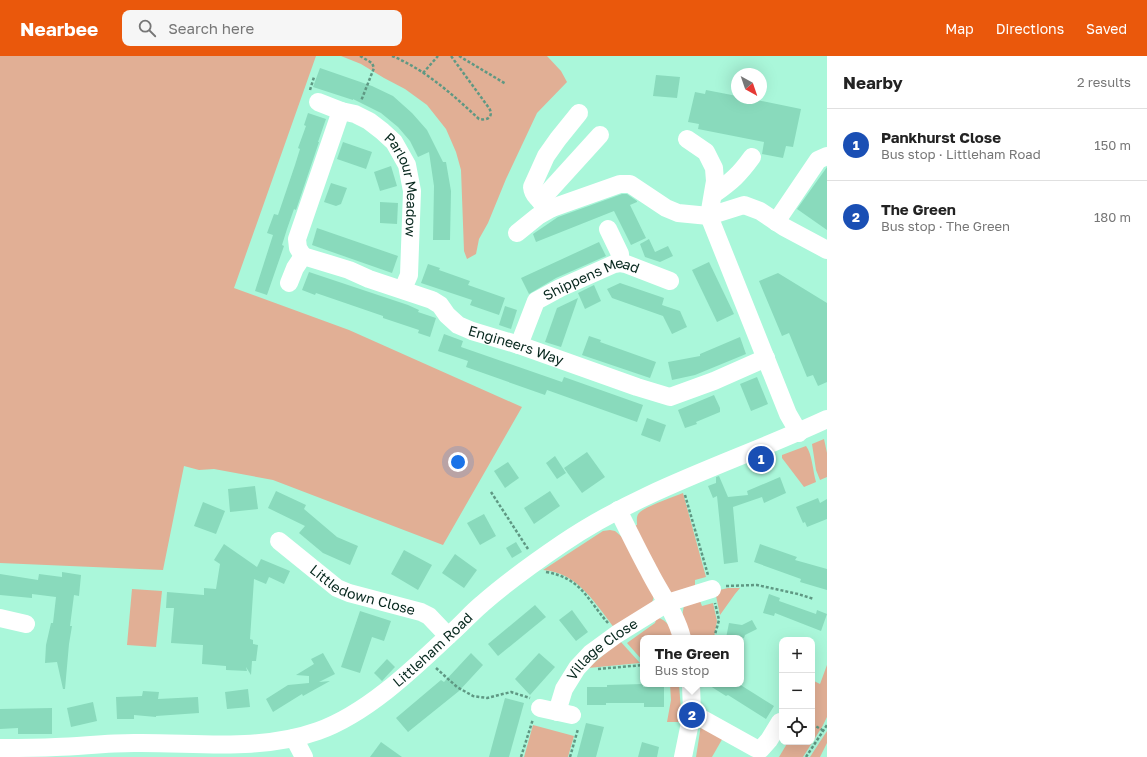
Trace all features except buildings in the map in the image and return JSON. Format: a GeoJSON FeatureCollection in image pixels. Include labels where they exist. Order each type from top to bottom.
{"type":"FeatureCollection","features":[{"type":"Feature","properties":{"kind":"street","name":"Parlour Meadow"},"geometry":{"type":"LineString","coordinates":[[318,102],[369,121],[394,142],[407,165],[412,191],[408,275],[403,290]]}},
{"type":"Feature","properties":{"kind":"street"},"geometry":{"type":"LineString","coordinates":[[289,283],[295,268],[303,256],[298,248],[297,239],[348,113]]}},
{"type":"Feature","properties":{"kind":"street"},"geometry":{"type":"LineString","coordinates":[[546,204],[534,195],[532,187],[546,156],[558,138],[579,113]]}},
{"type":"Feature","properties":{"kind":"street"},"geometry":{"type":"LineString","coordinates":[[517,234],[538,216],[600,135]]}},
{"type":"Feature","properties":{"kind":"street"},"geometry":{"type":"LineString","coordinates":[[687,139],[706,152],[714,168],[716,181],[709,216],[788,414],[799,433]]}},
{"type":"Feature","properties":{"kind":"street"},"geometry":{"type":"LineString","coordinates":[[714,194],[741,173],[752,156]]}},
{"type":"Feature","properties":{"kind":"street"},"geometry":{"type":"LineString","coordinates":[[776,222],[818,160],[827,156]]}},
{"type":"Feature","properties":{"kind":"street"},"geometry":{"type":"LineString","coordinates":[[546,204],[620,184],[630,184],[666,208],[678,213],[709,216],[744,205],[760,211],[776,222],[827,250]]}},
{"type":"Feature","properties":{"kind":"street"},"geometry":{"type":"LineString","coordinates":[[608,229],[620,254],[620,263]]}},
{"type":"Feature","properties":{"kind":"street","name":"Engineers Way"},"geometry":{"type":"LineString","coordinates":[[303,256],[349,270],[369,279],[436,302],[458,326],[520,345],[637,387],[670,397],[714,381],[766,358]]}},
{"type":"Feature","properties":{"kind":"street","name":"Shippens Mead"},"geometry":{"type":"LineString","coordinates":[[520,345],[536,301],[564,286],[614,264],[620,263],[647,271],[670,281]]}},
{"type":"Feature","properties":{"kind":"street","name":"Littleham Road"},"geometry":{"type":"LineString","coordinates":[[0,748],[134,743],[225,745],[294,738],[318,731],[341,721],[365,706],[426,656],[501,587],[566,541],[618,510],[681,481],[799,433],[827,420]]}},
{"type":"Feature","properties":{"kind":"street"},"geometry":{"type":"LineString","coordinates":[[618,510],[649,572],[667,603],[681,635]]}},
{"type":"Feature","properties":{"kind":"street","name":"Littledown Close"},"geometry":{"type":"LineString","coordinates":[[279,541],[338,588],[349,594],[421,612],[429,616],[448,636]]}},
{"type":"Feature","properties":{"kind":"street","name":"Village Close"},"geometry":{"type":"LineString","coordinates":[[552,712],[577,668],[591,653],[617,634],[667,603],[712,589]]}},
{"type":"Feature","properties":{"kind":"street"},"geometry":{"type":"LineString","coordinates":[[0,618],[26,624]]}},
{"type":"Feature","properties":{"kind":"street"},"geometry":{"type":"LineString","coordinates":[[683,757],[692,713],[691,687]]}},
{"type":"Feature","properties":{"kind":"street"},"geometry":{"type":"LineString","coordinates":[[692,713],[755,748],[760,749],[769,740],[779,724]]}},
{"type":"Feature","properties":{"kind":"street"},"geometry":{"type":"LineString","coordinates":[[294,738],[304,757]]}},
{"type":"Feature","properties":{"kind":"path"},"geometry":{"type":"LineString","coordinates":[[348,113],[373,71],[372,63],[360,56]]}},
{"type":"Feature","properties":{"kind":"path"},"geometry":{"type":"LineString","coordinates":[[392,56],[424,73],[457,98],[480,119],[484,120],[489,118],[492,112],[450,56]]}},
{"type":"Feature","properties":{"kind":"path"},"geometry":{"type":"LineString","coordinates":[[424,73],[438,56]]}},
{"type":"Feature","properties":{"kind":"path"},"geometry":{"type":"LineString","coordinates":[[459,56],[506,84]]}},
{"type":"Feature","properties":{"kind":"path"},"geometry":{"type":"LineString","coordinates":[[681,481],[712,589],[719,620],[715,635]]}},
{"type":"Feature","properties":{"kind":"path"},"geometry":{"type":"LineString","coordinates":[[491,492],[536,562],[540,571],[562,576],[576,583],[594,608],[617,634]]}},
{"type":"Feature","properties":{"kind":"path"},"geometry":{"type":"LineString","coordinates":[[712,589],[726,586],[757,585],[814,599]]}},
{"type":"Feature","properties":{"kind":"path"},"geometry":{"type":"LineString","coordinates":[[426,656],[444,676],[457,687],[473,696],[487,698],[511,692],[552,712],[570,757]]}},
{"type":"Feature","properties":{"kind":"path"},"geometry":{"type":"LineString","coordinates":[[577,668],[587,670],[640,665]]}},
{"type":"Feature","properties":{"kind":"path"},"geometry":{"type":"LineString","coordinates":[[521,757],[552,712]]}},
{"type":"Feature","properties":{"kind":"path"},"geometry":{"type":"LineString","coordinates":[[806,757],[827,725]]}},
{"type":"Feature","properties":{"kind":"path"},"geometry":{"type":"LineString","coordinates":[[815,726],[824,731]]}},
{"type":"Feature","properties":{"kind":"shaded area"},"geometry":{"type":"Polygon","coordinates":[[[0,56],[316,56],[234,288],[349,330],[522,407],[443,545],[273,480],[214,469],[199,470],[184,466],[163,570],[0,563],[0,56]]]}},
{"type":"Feature","properties":{"kind":"shaded area"},"geometry":{"type":"Polygon","coordinates":[[[341,56],[547,56],[561,71],[567,82],[537,113],[506,179],[488,223],[479,239],[476,254],[467,259],[464,251],[461,170],[456,152],[446,129],[427,105],[405,89],[361,64],[341,56]]]}},
{"type":"Feature","properties":{"kind":"shaded area"},"geometry":{"type":"Polygon","coordinates":[[[824,439],[827,453],[827,477],[820,480],[816,470],[812,444],[824,439]]]}},
{"type":"Feature","properties":{"kind":"shaded area"},"geometry":{"type":"Polygon","coordinates":[[[806,446],[811,458],[816,482],[804,487],[782,458],[782,455],[806,446]]]}},
{"type":"Feature","properties":{"kind":"shaded area"},"geometry":{"type":"Polygon","coordinates":[[[683,493],[706,577],[695,580],[695,587],[674,595],[667,590],[634,526],[637,525],[637,516],[642,510],[683,493]]]}},
{"type":"Feature","properties":{"kind":"shaded area"},"geometry":{"type":"Polygon","coordinates":[[[603,531],[615,531],[622,537],[654,596],[652,603],[616,630],[585,591],[576,583],[555,572],[543,570],[603,531]]]}},
{"type":"Feature","properties":{"kind":"shaded area"},"geometry":{"type":"Polygon","coordinates":[[[728,588],[740,588],[720,615],[715,591],[728,588]]]}},
{"type":"Feature","properties":{"kind":"shaded area"},"geometry":{"type":"Polygon","coordinates":[[[132,589],[162,591],[156,647],[127,645],[132,589]]]}},
{"type":"Feature","properties":{"kind":"shaded area"},"geometry":{"type":"Polygon","coordinates":[[[700,601],[702,606],[713,603],[717,621],[715,635],[687,635],[683,616],[685,603],[700,601]]]}},
{"type":"Feature","properties":{"kind":"shaded area"},"geometry":{"type":"Polygon","coordinates":[[[657,617],[661,619],[667,623],[674,635],[640,635],[640,658],[627,643],[655,623],[657,617]]]}},
{"type":"Feature","properties":{"kind":"shaded area"},"geometry":{"type":"Polygon","coordinates":[[[620,641],[640,663],[588,668],[620,641]]]}},
{"type":"Feature","properties":{"kind":"shaded area"},"geometry":{"type":"Polygon","coordinates":[[[827,665],[827,717],[815,738],[815,682],[820,684],[827,665]]]}},
{"type":"Feature","properties":{"kind":"shaded area"},"geometry":{"type":"Polygon","coordinates":[[[670,687],[679,687],[681,711],[679,722],[667,722],[671,700],[670,687]]]}},
{"type":"Feature","properties":{"kind":"shaded area"},"geometry":{"type":"Polygon","coordinates":[[[533,725],[574,736],[568,757],[524,757],[533,725]]]}},
{"type":"Feature","properties":{"kind":"shaded area"},"geometry":{"type":"Polygon","coordinates":[[[701,725],[724,736],[712,757],[696,757],[701,725]]]}},
{"type":"Feature","properties":{"kind":"shaded area"},"geometry":{"type":"Polygon","coordinates":[[[827,731],[827,743],[820,757],[810,757],[827,731]]]}},
{"type":"Feature","properties":{"kind":"shaded area"},"geometry":{"type":"Polygon","coordinates":[[[786,745],[811,745],[803,757],[779,757],[786,745]]]}},
{"type":"Feature","properties":{"kind":"place","name":"Pankhurst Close"},"geometry":{"type":"Point","coordinates":[761,459]}},
{"type":"Feature","properties":{"kind":"place","name":"The Green"},"geometry":{"type":"Point","coordinates":[692,715]}}]}
